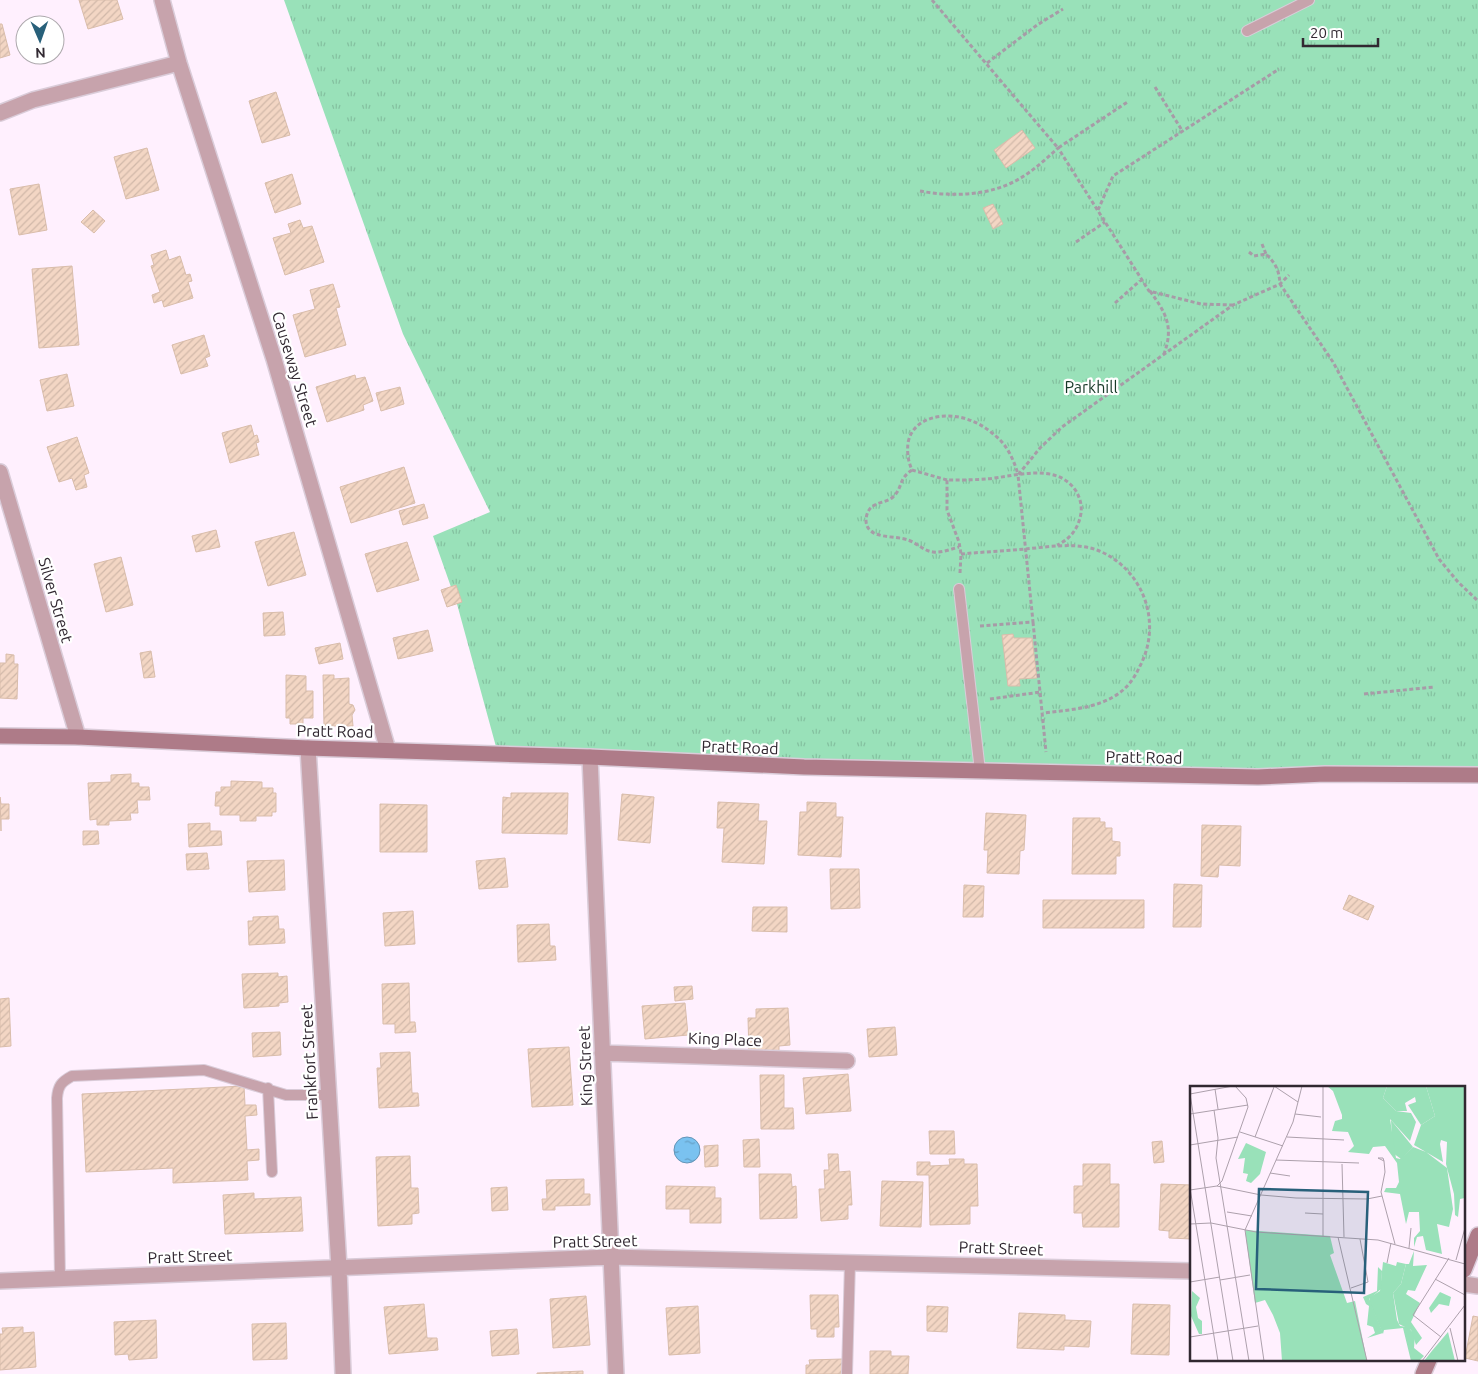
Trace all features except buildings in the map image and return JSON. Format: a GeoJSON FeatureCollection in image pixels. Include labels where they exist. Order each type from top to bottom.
{"type":"FeatureCollection","features":[{"type":"Feature","properties":{"kind":"street","name":"Causeway Street"},"geometry":{"type":"LineString","coordinates":[[162,0],[179,63],[274,358],[388,750]]}},
{"type":"Feature","properties":{"kind":"street"},"geometry":{"type":"LineString","coordinates":[[0,113],[33,100],[179,63]]}},
{"type":"Feature","properties":{"kind":"street","name":"Silver Street"},"geometry":{"type":"LineString","coordinates":[[0,472],[78,737]]}},
{"type":"Feature","properties":{"kind":"street","name":"Pratt Road"},"geometry":{"type":"LineString","coordinates":[[0,736],[78,737],[804,767],[1258,777],[1325,774],[1478,775]]}},
{"type":"Feature","properties":{"kind":"street","name":"Frankfort Street"},"geometry":{"type":"LineString","coordinates":[[308,748],[339,1268],[343,1374]]}},
{"type":"Feature","properties":{"kind":"street","name":"King Street"},"geometry":{"type":"LineString","coordinates":[[590,757],[616,1374]]}},
{"type":"Feature","properties":{"kind":"street","name":"King Place"},"geometry":{"type":"LineString","coordinates":[[602,1053],[847,1061]]}},
{"type":"Feature","properties":{"kind":"street"},"geometry":{"type":"LineString","coordinates":[[1466,1265],[1478,1235]]}},
{"type":"Feature","properties":{"kind":"street","name":"Pratt Street"},"geometry":{"type":"LineString","coordinates":[[0,1281],[610,1257],[1190,1271]]}},
{"type":"Feature","properties":{"kind":"street"},"geometry":{"type":"LineString","coordinates":[[1423,1374],[1428,1362]]}},
{"type":"Feature","properties":{"kind":"lane"},"geometry":{"type":"LineString","coordinates":[[1247,31],[1309,0]]}},
{"type":"Feature","properties":{"kind":"lane"},"geometry":{"type":"LineString","coordinates":[[959,589],[980,771]]}},
{"type":"Feature","properties":{"kind":"lane"},"geometry":{"type":"LineString","coordinates":[[60,1278],[57,1098],[58,1086],[63,1080],[72,1076],[204,1070],[286,1095],[308,1096],[329,1094]]}},
{"type":"Feature","properties":{"kind":"lane"},"geometry":{"type":"LineString","coordinates":[[268,1088],[272,1172]]}},
{"type":"Feature","properties":{"kind":"lane"},"geometry":{"type":"LineString","coordinates":[[847,1374],[850,1262]]}},
{"type":"Feature","properties":{"kind":"path"},"geometry":{"type":"LineString","coordinates":[[932,0],[1058,148],[1149,290],[1164,310],[1168,323],[1168,343],[1164,354]]}},
{"type":"Feature","properties":{"kind":"path"},"geometry":{"type":"LineString","coordinates":[[986,63],[1062,9]]}},
{"type":"Feature","properties":{"kind":"path"},"geometry":{"type":"LineString","coordinates":[[1098,211],[1113,176],[1175,139],[1182,132],[1191,128],[1279,69]]}},
{"type":"Feature","properties":{"kind":"path"},"geometry":{"type":"LineString","coordinates":[[1154,87],[1182,132]]}},
{"type":"Feature","properties":{"kind":"path"},"geometry":{"type":"LineString","coordinates":[[920,191],[954,194],[997,189],[1019,179],[1058,148],[1129,100]]}},
{"type":"Feature","properties":{"kind":"path"},"geometry":{"type":"LineString","coordinates":[[1076,242],[1105,222]]}},
{"type":"Feature","properties":{"kind":"path"},"geometry":{"type":"LineString","coordinates":[[1262,244],[1266,254],[1276,265],[1280,273],[1280,284],[1333,362],[1439,559],[1458,582],[1478,601]]}},
{"type":"Feature","properties":{"kind":"path"},"geometry":{"type":"LineString","coordinates":[[1249,252],[1254,256],[1266,254]]}},
{"type":"Feature","properties":{"kind":"path"},"geometry":{"type":"LineString","coordinates":[[1018,475],[1052,435],[1233,306],[1280,284],[1289,275]]}},
{"type":"Feature","properties":{"kind":"path"},"geometry":{"type":"LineString","coordinates":[[1115,302],[1142,279]]}},
{"type":"Feature","properties":{"kind":"path"},"geometry":{"type":"LineString","coordinates":[[1149,290],[1202,304],[1233,306]]}},
{"type":"Feature","properties":{"kind":"path"},"geometry":{"type":"LineString","coordinates":[[912,470],[907,452],[911,432],[918,424],[944,416],[972,420],[999,439],[1015,463],[1018,475],[1049,772]]}},
{"type":"Feature","properties":{"kind":"path"},"geometry":{"type":"LineString","coordinates":[[912,470],[947,480],[985,479],[1049,473],[1057,475],[1070,484],[1079,496],[1082,509],[1080,522],[1070,537],[1065,542],[1055,546]]}},
{"type":"Feature","properties":{"kind":"path"},"geometry":{"type":"LineString","coordinates":[[912,470],[902,479],[892,498],[872,506],[868,511],[866,524],[869,530],[876,534],[910,541],[928,551],[942,551],[960,547]]}},
{"type":"Feature","properties":{"kind":"path"},"geometry":{"type":"LineString","coordinates":[[947,480],[947,510],[961,554],[959,589]]}},
{"type":"Feature","properties":{"kind":"path"},"geometry":{"type":"LineString","coordinates":[[961,554],[1055,546],[1078,546],[1095,549],[1121,563],[1132,574],[1145,599],[1149,611],[1150,637],[1143,661],[1126,688],[1113,697],[1095,705],[1075,710],[1043,713]]}},
{"type":"Feature","properties":{"kind":"path"},"geometry":{"type":"LineString","coordinates":[[964,627],[1034,622]]}},
{"type":"Feature","properties":{"kind":"path"},"geometry":{"type":"LineString","coordinates":[[1039,672],[1044,671]]}},
{"type":"Feature","properties":{"kind":"path"},"geometry":{"type":"LineString","coordinates":[[1364,694],[1434,687]]}},
{"type":"Feature","properties":{"kind":"path"},"geometry":{"type":"LineString","coordinates":[[972,701],[1041,692]]}},
{"type":"Feature","properties":{"kind":"green space","name":"Parkhill"},"geometry":{"type":"Polygon","coordinates":[[[284,0],[1478,0],[1478,775],[498,754],[457,604],[433,536],[490,512],[403,334],[284,0]]]}},
{"type":"Feature","properties":{"kind":"water"},"geometry":{"type":"Polygon","coordinates":[[[687,1137],[696,1141],[700,1150],[696,1159],[687,1163],[678,1159],[674,1150],[678,1141],[687,1137]]]}}]}
